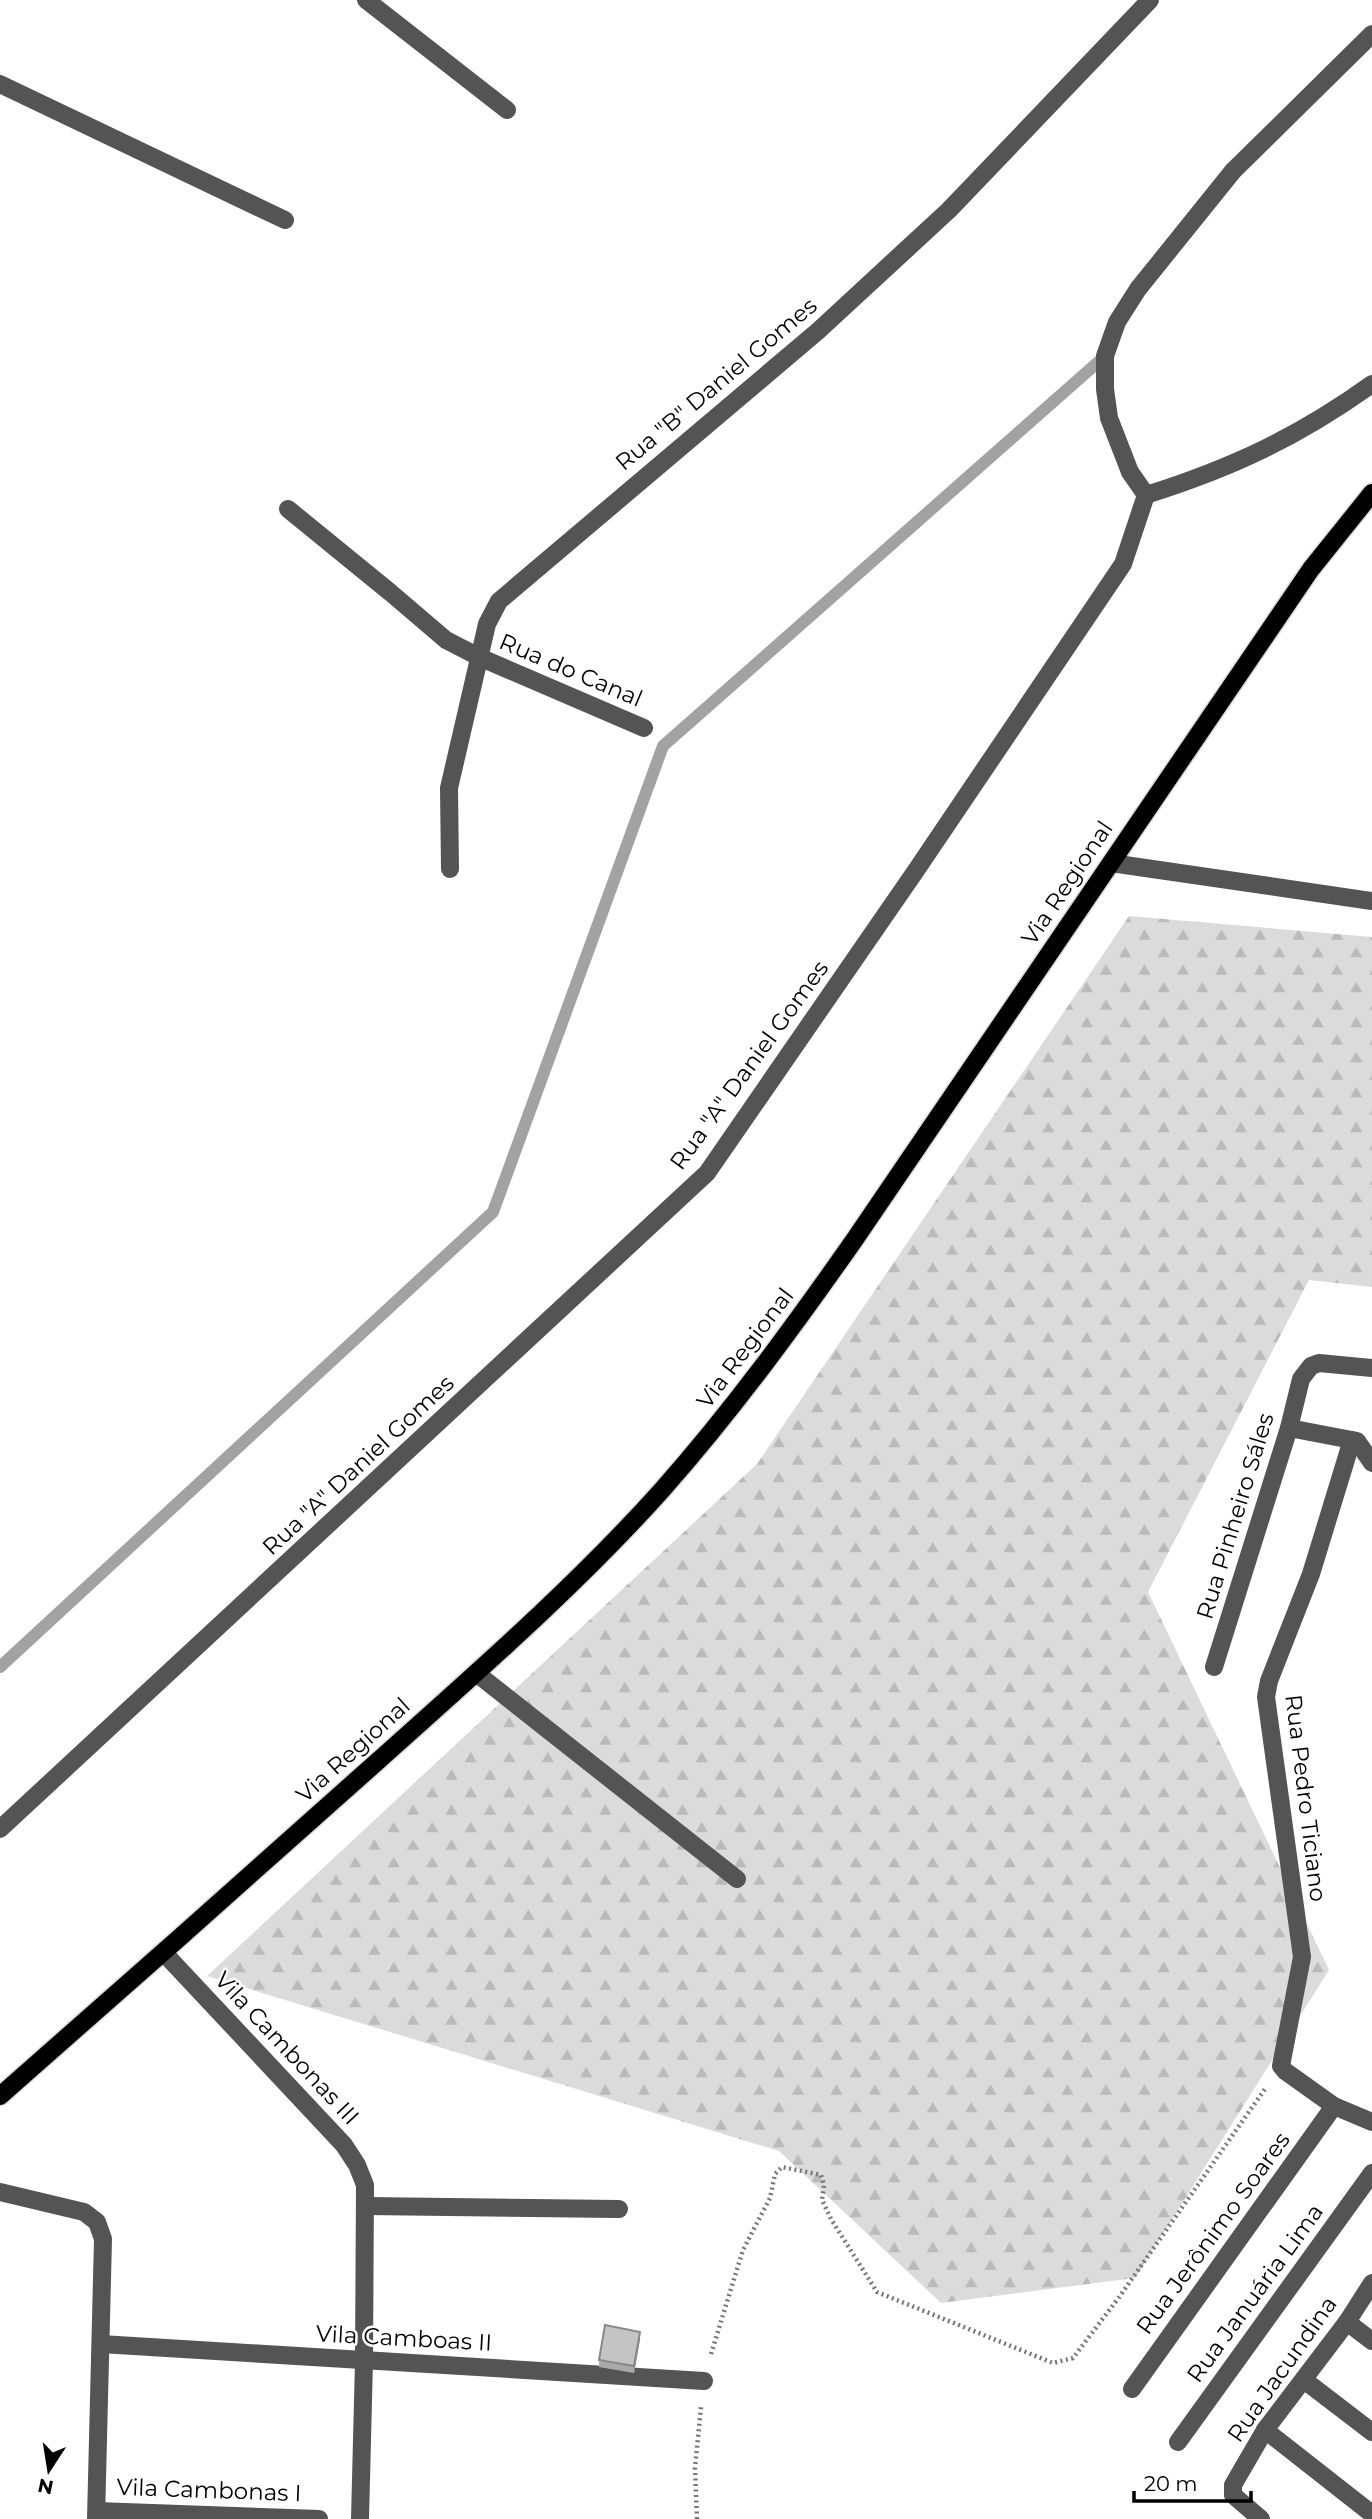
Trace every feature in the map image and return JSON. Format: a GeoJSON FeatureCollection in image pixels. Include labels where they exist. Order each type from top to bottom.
{"type":"FeatureCollection","features":[{"type":"Feature","properties":{"kind":"main road","name":"Via Regional"},"geometry":{"type":"LineString","coordinates":[[0,2096],[519,1634],[660,1492],[726,1416],[792,1328],[1311,569],[1372,493]]}},
{"type":"Feature","properties":{"kind":"street"},"geometry":{"type":"LineString","coordinates":[[366,0],[507,110]]}},
{"type":"Feature","properties":{"kind":"street","name":"Rua \"B\" Daniel Gomes"},"geometry":{"type":"LineString","coordinates":[[450,869],[449,788],[487,624],[499,601],[839,312],[949,210],[1150,0]]}},
{"type":"Feature","properties":{"kind":"street"},"geometry":{"type":"LineString","coordinates":[[1372,34],[1233,171],[1139,289],[1117,322],[1105,356],[1105,389],[1109,418],[1130,472],[1146,495],[1195,480],[1265,450],[1327,415],[1372,384]]}},
{"type":"Feature","properties":{"kind":"street"},"geometry":{"type":"LineString","coordinates":[[0,84],[285,220]]}},
{"type":"Feature","properties":{"kind":"street","name":"Rua \"A\" Daniel Gomes"},"geometry":{"type":"LineString","coordinates":[[0,1829],[707,1174],[1123,564],[1146,495]]}},
{"type":"Feature","properties":{"kind":"street","name":"Rua do Canal"},"geometry":{"type":"LineString","coordinates":[[288,509],[446,640],[644,729]]}},
{"type":"Feature","properties":{"kind":"street"},"geometry":{"type":"LineString","coordinates":[[1111,863],[1372,901]]}},
{"type":"Feature","properties":{"kind":"street","name":"Rua Pinheiro Sáles"},"geometry":{"type":"LineString","coordinates":[[1214,1667],[1289,1428],[1301,1378],[1311,1366],[1319,1363],[1372,1368]]}},
{"type":"Feature","properties":{"kind":"street"},"geometry":{"type":"LineString","coordinates":[[1289,1428],[1360,1442],[1372,1463]]}},
{"type":"Feature","properties":{"kind":"street","name":"Rua Pedro Ticiano"},"geometry":{"type":"LineString","coordinates":[[1281,2066],[1302,1957],[1266,1688],[1360,1442]]}},
{"type":"Feature","properties":{"kind":"street"},"geometry":{"type":"LineString","coordinates":[[476,1673],[737,1879]]}},
{"type":"Feature","properties":{"kind":"street","name":"Vila Cambonas III"},"geometry":{"type":"LineString","coordinates":[[164,1952],[344,2145],[357,2165],[365,2185],[366,2206]]}},
{"type":"Feature","properties":{"kind":"street"},"geometry":{"type":"LineString","coordinates":[[1281,2066],[1334,2106],[1372,2122]]}},
{"type":"Feature","properties":{"kind":"street","name":"Rua Jerônimo Soares"},"geometry":{"type":"LineString","coordinates":[[1132,2389],[1334,2106]]}},
{"type":"Feature","properties":{"kind":"street","name":"Rua Januária Lima"},"geometry":{"type":"LineString","coordinates":[[1178,2442],[1372,2173]]}},
{"type":"Feature","properties":{"kind":"street"},"geometry":{"type":"LineString","coordinates":[[0,2192],[84,2212],[97,2222],[103,2239],[96,2515]]}},
{"type":"Feature","properties":{"kind":"street"},"geometry":{"type":"LineString","coordinates":[[360,2519],[366,2206],[618,2209]]}},
{"type":"Feature","properties":{"kind":"street","name":"Rua Jacundina"},"geometry":{"type":"LineString","coordinates":[[1261,2519],[1233,2495],[1233,2485],[1265,2430],[1347,2322],[1372,2283]]}},
{"type":"Feature","properties":{"kind":"street"},"geometry":{"type":"LineString","coordinates":[[1347,2322],[1372,2342]]}},
{"type":"Feature","properties":{"kind":"street","name":"Vila Camboas II"},"geometry":{"type":"LineString","coordinates":[[101,2344],[704,2381]]}},
{"type":"Feature","properties":{"kind":"street"},"geometry":{"type":"LineString","coordinates":[[1304,2380],[1372,2432]]}},
{"type":"Feature","properties":{"kind":"street"},"geometry":{"type":"LineString","coordinates":[[1265,2430],[1372,2514]]}},
{"type":"Feature","properties":{"kind":"street","name":"Vila Cambonas I"},"geometry":{"type":"LineString","coordinates":[[96,2515],[319,2519]]}},
{"type":"Feature","properties":{"kind":"path"},"geometry":{"type":"LineString","coordinates":[[697,2519],[695,2468],[704,2381],[743,2250],[770,2198],[775,2174],[782,2167],[821,2175],[824,2185],[822,2200],[831,2219],[877,2292],[1053,2363],[1073,2358],[1281,2066]]}},
{"type":"Feature","properties":{"kind":"green space"},"geometry":{"type":"Polygon","coordinates":[[[1129,916],[1372,937],[1372,1287],[1309,1280],[1148,1592],[1329,1970],[1135,2278],[941,2303],[779,2151],[207,1976],[757,1464],[1129,916]]]}},
{"type":"Feature","properties":{"kind":"building"},"geometry":{"type":"Polygon","coordinates":[[[605,2325],[640,2332],[634,2366],[599,2360],[605,2325]]]}},
{"type":"Feature","properties":{"kind":"waterway"},"geometry":{"type":"LineString","coordinates":[[0,1667],[493,1212],[663,746],[1105,356]]}}]}
